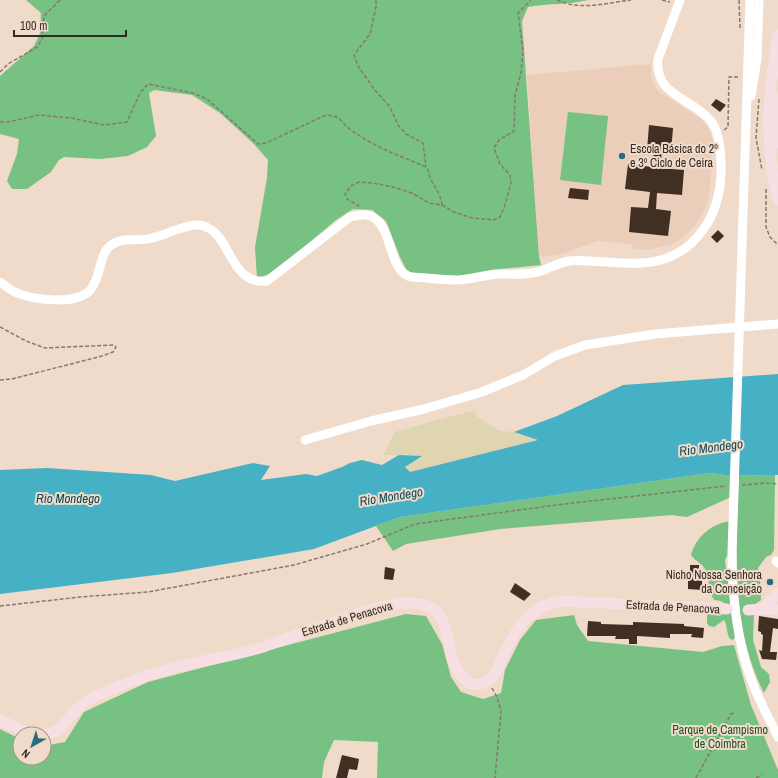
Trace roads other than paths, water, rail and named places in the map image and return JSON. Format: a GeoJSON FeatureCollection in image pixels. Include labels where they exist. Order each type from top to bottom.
{"type":"FeatureCollection","features":[{"type":"Feature","properties":{"kind":"main road"},"geometry":{"type":"LineString","coordinates":[[778,36],[769,110],[772,161],[778,200]]}},
{"type":"Feature","properties":{"kind":"main road"},"geometry":{"type":"LineString","coordinates":[[778,98],[778,143]]}},
{"type":"Feature","properties":{"kind":"main road"},"geometry":{"type":"LineString","coordinates":[[763,609],[778,593]]}},
{"type":"Feature","properties":{"kind":"main road","name":"Estrada de Penacova"},"geometry":{"type":"LineString","coordinates":[[52,733],[59,729],[77,709],[89,700],[159,672],[261,647],[351,616],[395,603],[417,603],[426,605],[435,610],[445,623],[458,671],[468,682],[476,685],[489,681],[493,677],[510,640],[523,620],[549,603],[561,601],[727,609]]}},
{"type":"Feature","properties":{"kind":"main road"},"geometry":{"type":"LineString","coordinates":[[748,610],[778,610]]}},
{"type":"Feature","properties":{"kind":"main road"},"geometry":{"type":"LineString","coordinates":[[0,720],[13,726]]}},
{"type":"Feature","properties":{"kind":"street"},"geometry":{"type":"LineString","coordinates":[[0,282],[15,292],[43,300],[75,298],[90,290],[97,278],[103,254],[113,243],[124,240],[150,239],[190,226],[203,225],[211,229],[218,236],[242,273],[249,279],[259,282],[267,281],[350,217],[365,215],[377,220],[383,228],[397,265],[402,272],[409,276],[457,280],[487,275],[533,273],[554,265],[571,261],[646,263],[661,261],[675,255],[693,242],[703,231],[712,215],[718,196],[720,182],[720,150],[716,128],[702,112],[668,89],[662,82],[659,75],[658,59],[680,0]]}},
{"type":"Feature","properties":{"kind":"street"},"geometry":{"type":"LineString","coordinates":[[750,0],[742,284],[732,552],[735,612],[739,640],[754,687],[778,737]]}},
{"type":"Feature","properties":{"kind":"street"},"geometry":{"type":"LineString","coordinates":[[746,115],[754,85],[759,0]]}},
{"type":"Feature","properties":{"kind":"street"},"geometry":{"type":"LineString","coordinates":[[305,440],[371,420],[424,409],[482,392],[523,375],[555,356],[585,345],[655,334],[778,324]]}},
{"type":"Feature","properties":{"kind":"water","name":"Rio Mondego"},"geometry":{"type":"Polygon","coordinates":[[[778,374],[778,475],[732,476],[710,473],[400,517],[314,549],[172,573],[0,594],[0,470],[47,468],[151,475],[175,481],[253,463],[270,466],[261,480],[306,474],[317,476],[362,460],[382,465],[399,455],[422,456],[405,467],[410,472],[538,440],[514,432],[557,416],[623,385],[778,374]]]}},
{"type":"Feature","properties":{"kind":"place","name":"Escola Básica do 2º e 3º Ciclo de Ceira"},"geometry":{"type":"Point","coordinates":[622,156]}},
{"type":"Feature","properties":{"kind":"place","name":"Nicho Nossa Senhora da Conceição"},"geometry":{"type":"Point","coordinates":[770,582]}},
{"type":"Feature","properties":{"kind":"park label","name":"Parque de Campismo de Coimbra"},"geometry":{"type":"Point","coordinates":[720,737]}}]}
